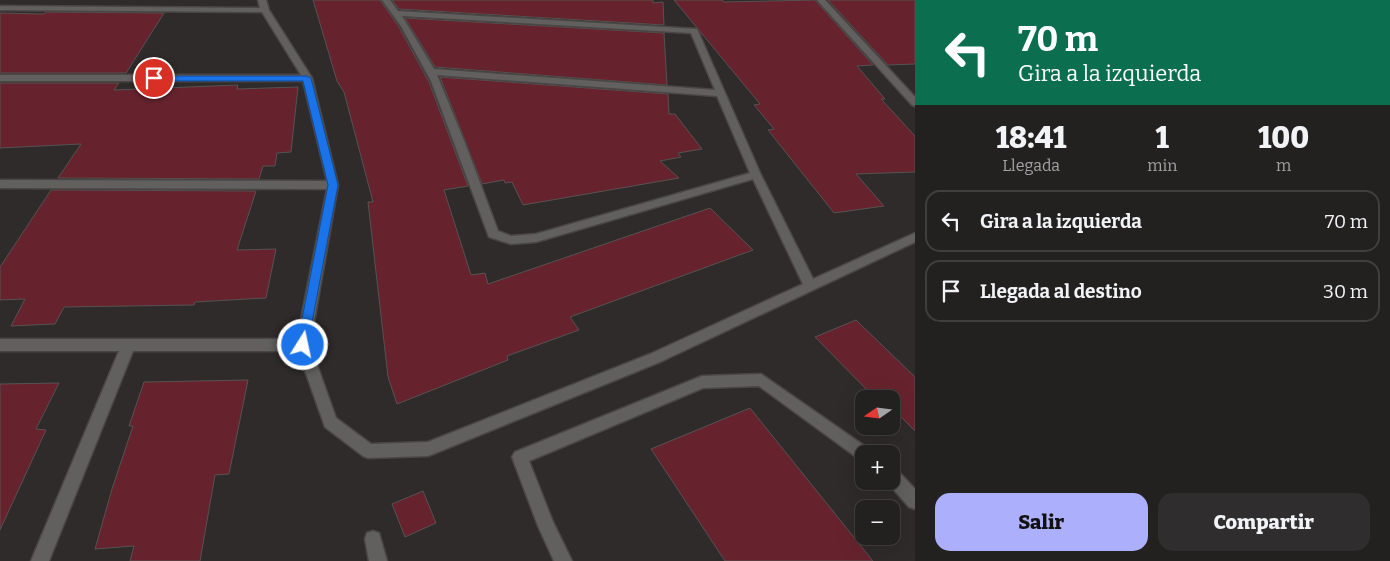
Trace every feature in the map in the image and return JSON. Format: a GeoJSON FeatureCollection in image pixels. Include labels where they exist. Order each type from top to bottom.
{"type":"FeatureCollection","features":[{"type":"Feature","properties":{"kind":"street"},"geometry":{"type":"LineString","coordinates":[[386,0],[396,12],[433,72],[493,234],[511,240],[536,238],[756,175]]}},
{"type":"Feature","properties":{"kind":"street"},"geometry":{"type":"LineString","coordinates":[[821,0],[915,103]]}},
{"type":"Feature","properties":{"kind":"street"},"geometry":{"type":"LineString","coordinates":[[0,8],[264,5],[307,78],[333,185],[303,345],[330,422],[368,451],[428,449],[655,358],[915,237]]}},
{"type":"Feature","properties":{"kind":"street"},"geometry":{"type":"LineString","coordinates":[[396,12],[694,30],[756,175],[810,286]]}},
{"type":"Feature","properties":{"kind":"street"},"geometry":{"type":"LineString","coordinates":[[433,72],[722,93]]}},
{"type":"Feature","properties":{"kind":"street"},"geometry":{"type":"LineString","coordinates":[[0,78],[307,78]]}},
{"type":"Feature","properties":{"kind":"street"},"geometry":{"type":"LineString","coordinates":[[0,184],[333,185]]}},
{"type":"Feature","properties":{"kind":"street"},"geometry":{"type":"LineString","coordinates":[[0,345],[303,345]]}},
{"type":"Feature","properties":{"kind":"street"},"geometry":{"type":"LineString","coordinates":[[40,561],[128,345]]}},
{"type":"Feature","properties":{"kind":"street"},"geometry":{"type":"LineString","coordinates":[[563,561],[546,526],[520,456],[702,382],[762,380],[855,447]]}},
{"type":"Feature","properties":{"kind":"street"},"geometry":{"type":"LineString","coordinates":[[900,485],[915,501]]}},
{"type":"Feature","properties":{"kind":"street"},"geometry":{"type":"LineString","coordinates":[[373,539],[378,561]]}},
{"type":"Feature","properties":{"kind":"building"},"geometry":{"type":"Polygon","coordinates":[[[313,0],[380,0],[399,27],[429,82],[468,186],[444,190],[471,275],[485,273],[488,284],[710,208],[753,250],[570,317],[579,330],[507,356],[508,360],[397,404],[388,377],[368,202],[373,202],[344,92],[337,81],[313,0]]]}},
{"type":"Feature","properties":{"kind":"building"},"geometry":{"type":"Polygon","coordinates":[[[392,0],[653,0],[653,3],[663,2],[664,25],[399,9],[392,0]]]}},
{"type":"Feature","properties":{"kind":"building"},"geometry":{"type":"Polygon","coordinates":[[[674,0],[722,0],[724,2],[815,0],[873,65],[857,66],[885,99],[881,99],[915,136],[915,172],[856,174],[884,206],[834,213],[768,130],[774,129],[754,105],[760,104],[674,0]]]}},
{"type":"Feature","properties":{"kind":"building"},"geometry":{"type":"Polygon","coordinates":[[[828,0],[915,0],[915,64],[888,65],[828,0]]]}},
{"type":"Feature","properties":{"kind":"building"},"geometry":{"type":"Polygon","coordinates":[[[46,12],[164,13],[126,73],[0,73],[0,13],[44,14],[46,12]]]}},
{"type":"Feature","properties":{"kind":"building"},"geometry":{"type":"Polygon","coordinates":[[[405,18],[664,33],[667,85],[435,67],[405,18]]]}},
{"type":"Feature","properties":{"kind":"building"},"geometry":{"type":"Polygon","coordinates":[[[440,77],[668,94],[669,114],[675,114],[702,149],[678,153],[681,157],[660,161],[679,178],[523,205],[512,182],[505,183],[504,180],[482,184],[440,77]]]}},
{"type":"Feature","properties":{"kind":"building"},"geometry":{"type":"Polygon","coordinates":[[[0,83],[119,83],[114,90],[238,85],[237,89],[298,87],[291,152],[277,153],[275,166],[263,166],[259,179],[58,178],[81,144],[0,148],[0,83]]]}},
{"type":"Feature","properties":{"kind":"building"},"geometry":{"type":"Polygon","coordinates":[[[51,190],[256,191],[237,250],[276,249],[266,298],[195,302],[194,305],[64,307],[55,324],[11,326],[25,299],[0,300],[0,267],[51,190]]]}},
{"type":"Feature","properties":{"kind":"building"},"geometry":{"type":"Polygon","coordinates":[[[856,320],[915,377],[915,431],[900,416],[900,390],[867,390],[815,337],[856,320]]]}},
{"type":"Feature","properties":{"kind":"building"},"geometry":{"type":"Polygon","coordinates":[[[248,380],[229,474],[215,475],[200,561],[130,561],[134,546],[95,549],[133,426],[129,426],[144,382],[248,380]]]}},
{"type":"Feature","properties":{"kind":"building"},"geometry":{"type":"Polygon","coordinates":[[[59,383],[36,429],[46,430],[0,530],[0,384],[59,383]]]}},
{"type":"Feature","properties":{"kind":"building"},"geometry":{"type":"Polygon","coordinates":[[[750,408],[855,539],[855,545],[860,545],[873,561],[725,561],[651,449],[750,408]]]}},
{"type":"Feature","properties":{"kind":"building"},"geometry":{"type":"Polygon","coordinates":[[[423,491],[436,523],[405,537],[392,504],[423,491]]]}},
{"type":"Feature","properties":{"kind":"route"},"geometry":{"type":"LineString","coordinates":[[154,78],[307,78],[333,185],[303,345]]}}]}
